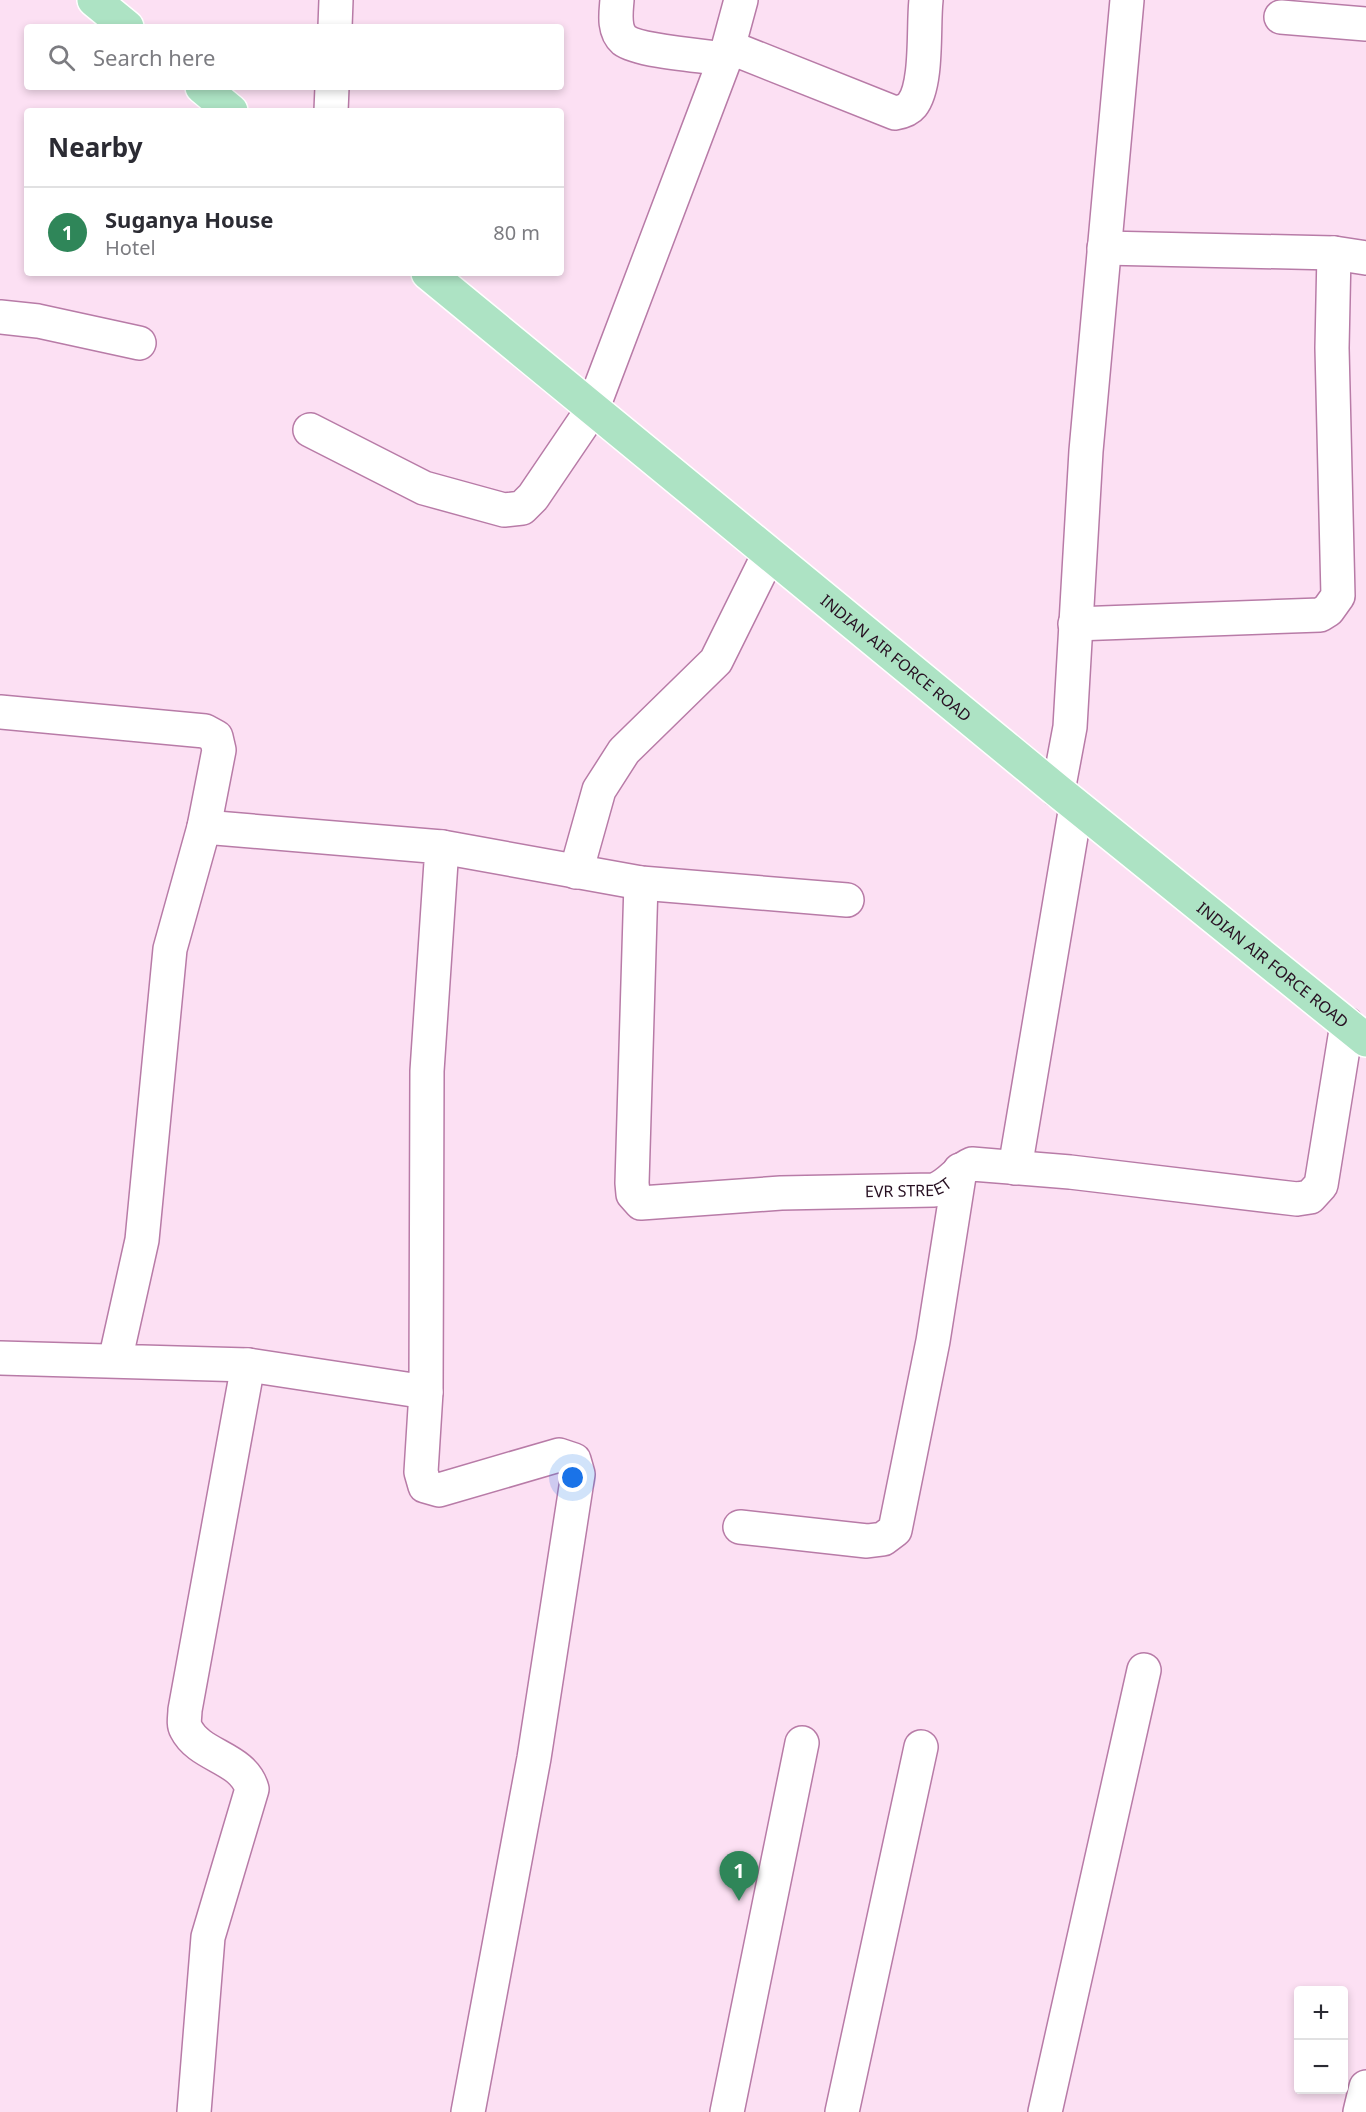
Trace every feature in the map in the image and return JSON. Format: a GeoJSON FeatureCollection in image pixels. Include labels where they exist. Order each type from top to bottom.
{"type":"FeatureCollection","features":[{"type":"Feature","properties":{"kind":"main road"},"geometry":{"type":"LineString","coordinates":[[94,0],[123,24]]}},
{"type":"Feature","properties":{"kind":"main road"},"geometry":{"type":"LineString","coordinates":[[205,90],[227,108]]}},
{"type":"Feature","properties":{"kind":"main road","name":"INDIAN AIR FORCE ROAD"},"geometry":{"type":"LineString","coordinates":[[432,276],[1067,799],[1356,1032]]}},
{"type":"Feature","properties":{"kind":"street"},"geometry":{"type":"LineString","coordinates":[[335,24],[336,0]]}},
{"type":"Feature","properties":{"kind":"street"},"geometry":{"type":"LineString","coordinates":[[617,0],[617,30],[624,40],[638,47],[727,53],[895,114],[912,105],[916,96],[923,65],[926,0]]}},
{"type":"Feature","properties":{"kind":"street"},"geometry":{"type":"LineString","coordinates":[[310,430],[424,488],[504,510],[522,507],[533,496],[592,410],[727,53],[741,0]]}},
{"type":"Feature","properties":{"kind":"street"},"geometry":{"type":"LineString","coordinates":[[1015,1168],[1067,799],[1086,451],[1127,0]]}},
{"type":"Feature","properties":{"kind":"street"},"geometry":{"type":"LineString","coordinates":[[1281,17],[1366,24]]}},
{"type":"Feature","properties":{"kind":"street"},"geometry":{"type":"LineString","coordinates":[[332,90],[332,108]]}},
{"type":"Feature","properties":{"kind":"street"},"geometry":{"type":"LineString","coordinates":[[1104,248],[1334,253],[1366,258]]}},
{"type":"Feature","properties":{"kind":"street"},"geometry":{"type":"LineString","coordinates":[[1075,624],[1320,615],[1335,603],[1338,596],[1332,348],[1334,253]]}},
{"type":"Feature","properties":{"kind":"street"},"geometry":{"type":"LineString","coordinates":[[0,316],[38,321],[139,343]]}},
{"type":"Feature","properties":{"kind":"street"},"geometry":{"type":"LineString","coordinates":[[576,872],[599,790],[624,751],[716,661],[769,554]]}},
{"type":"Feature","properties":{"kind":"street"},"geometry":{"type":"LineString","coordinates":[[0,712],[206,731],[216,737],[219,750],[204,827],[170,949],[142,1240],[115,1361]]}},
{"type":"Feature","properties":{"kind":"street"},"geometry":{"type":"LineString","coordinates":[[204,827],[442,847],[641,883],[847,900]]}},
{"type":"Feature","properties":{"kind":"street"},"geometry":{"type":"LineString","coordinates":[[442,847],[427,1071],[426,1392],[421,1472],[425,1486],[438,1490],[560,1455],[574,1460],[578,1474],[534,1758],[468,2112]]}},
{"type":"Feature","properties":{"kind":"street","name":"EVR STREET"},"geometry":{"type":"LineString","coordinates":[[641,883],[632,1183],[636,1200],[641,1203],[781,1193],[934,1190],[946,1184],[960,1170],[972,1164],[1297,1199],[1310,1197],[1321,1185],[1356,1032]]}},
{"type":"Feature","properties":{"kind":"street"},"geometry":{"type":"LineString","coordinates":[[740,1527],[867,1541],[883,1539],[895,1530],[945,1274],[960,1170]]}},
{"type":"Feature","properties":{"kind":"street"},"geometry":{"type":"LineString","coordinates":[[0,1358],[248,1365],[426,1392]]}},
{"type":"Feature","properties":{"kind":"street"},"geometry":{"type":"LineString","coordinates":[[194,2112],[208,1937],[252,1789],[243,1771],[193,1738],[185,1727],[185,1710],[248,1365]]}},
{"type":"Feature","properties":{"kind":"street"},"geometry":{"type":"LineString","coordinates":[[1045,2112],[1144,1670]]}},
{"type":"Feature","properties":{"kind":"street"},"geometry":{"type":"LineString","coordinates":[[727,2112],[802,1743]]}},
{"type":"Feature","properties":{"kind":"street"},"geometry":{"type":"LineString","coordinates":[[842,2112],[921,1747]]}},
{"type":"Feature","properties":{"kind":"street"},"geometry":{"type":"LineString","coordinates":[[1360,2112],[1366,2086]]}},
{"type":"Feature","properties":{"kind":"place","name":"Suganya House"},"geometry":{"type":"Point","coordinates":[739,1901]}}]}
